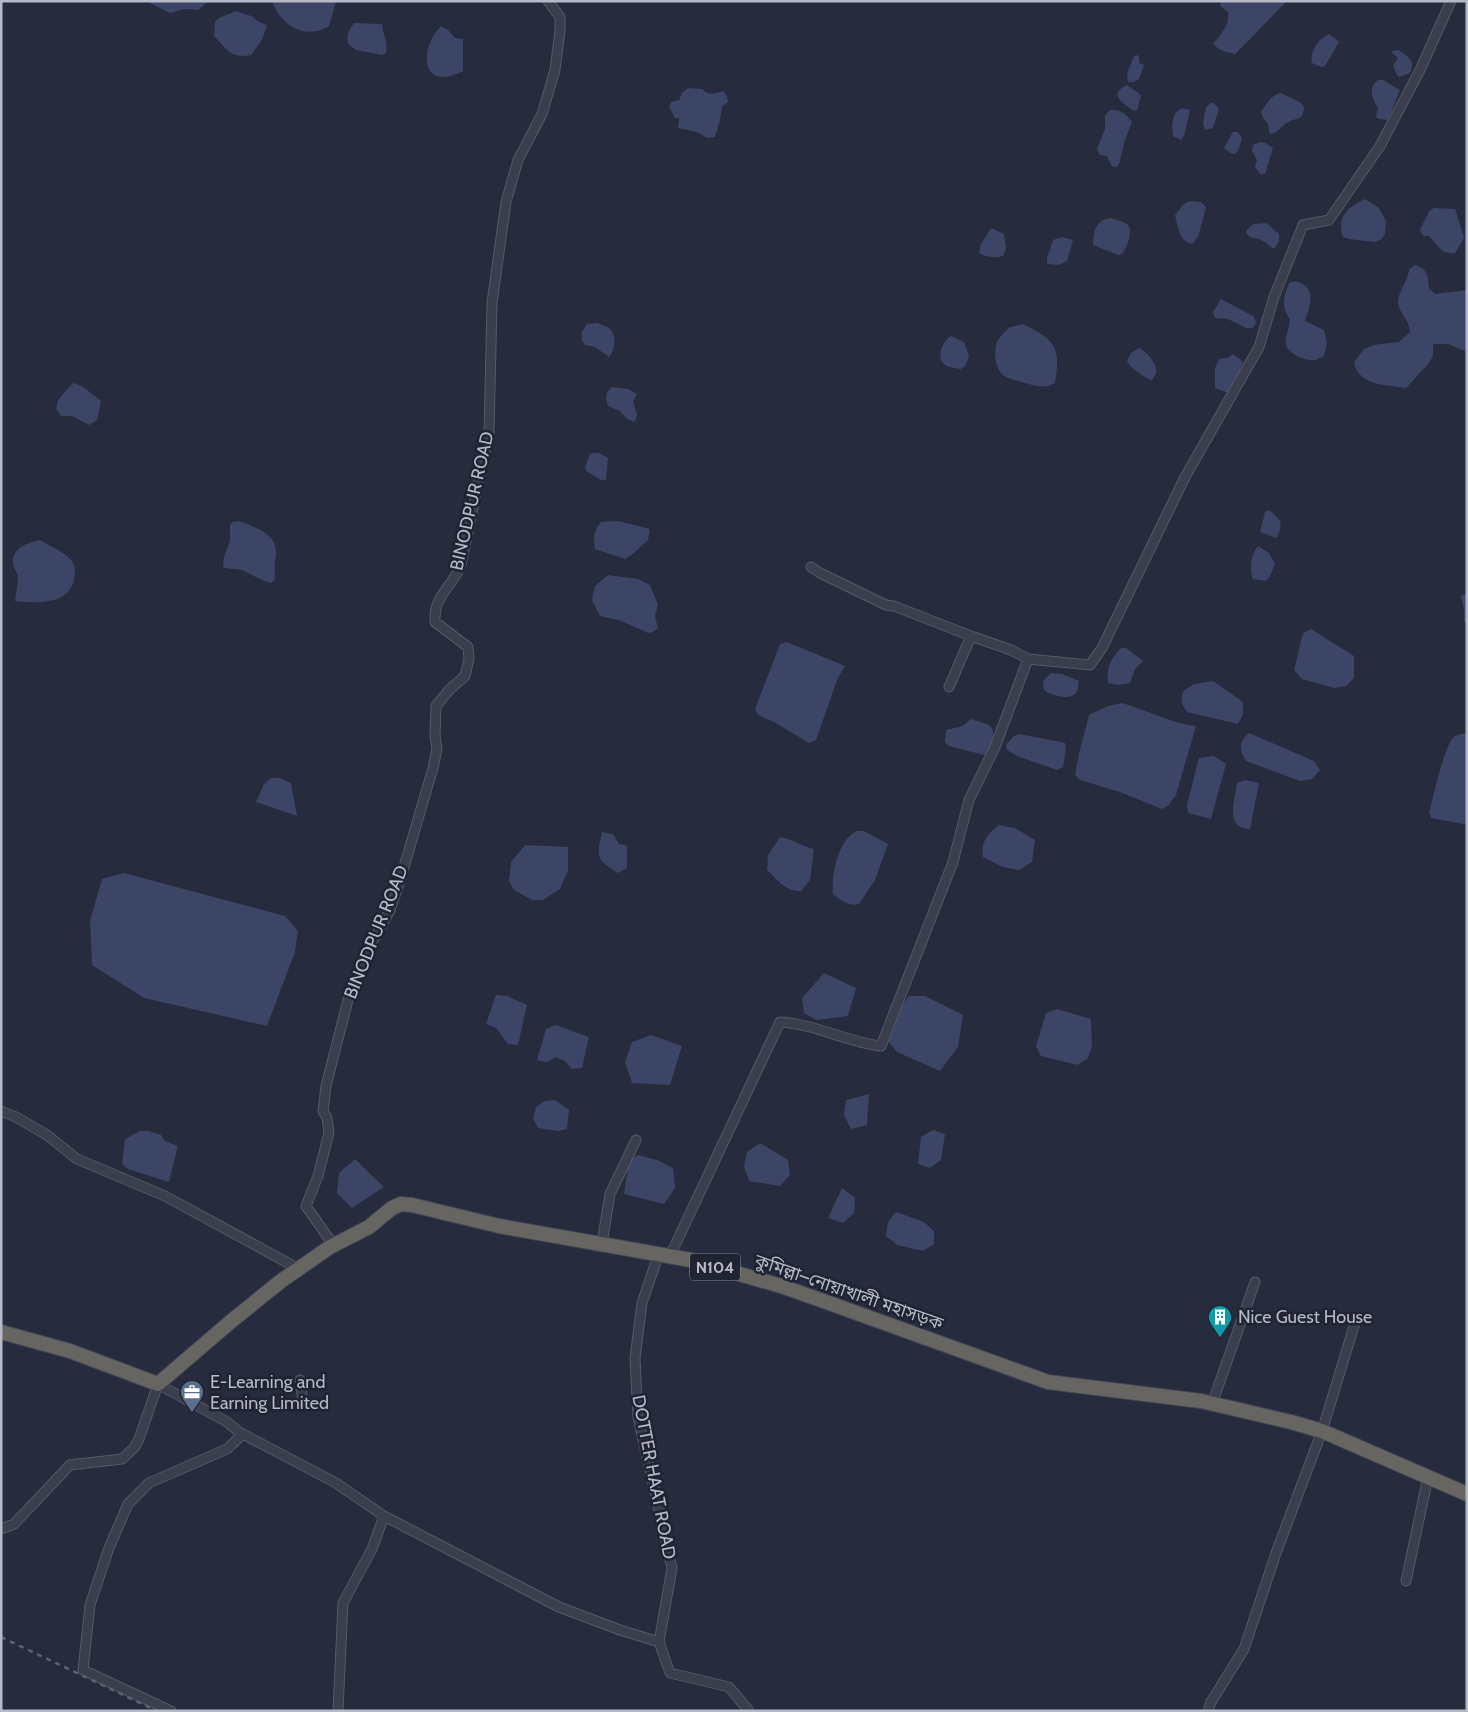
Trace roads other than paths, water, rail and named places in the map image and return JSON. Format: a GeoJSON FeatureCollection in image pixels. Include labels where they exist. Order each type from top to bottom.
{"type":"FeatureCollection","features":[{"type":"Feature","properties":{"kind":"highway","name":"কুমিল্লা–নোয়াখালী মহাসড়ক"},"geometry":{"type":"LineString","coordinates":[[158,1384],[281,1281],[334,1246],[369,1227],[392,1208],[401,1204],[499,1226],[690,1260],[781,1286],[1048,1382],[1212,1404],[1322,1431],[1467,1494]]}},
{"type":"Feature","properties":{"kind":"highway"},"geometry":{"type":"LineString","coordinates":[[1,1332],[70,1351],[158,1384]]}},
{"type":"Feature","properties":{"kind":"street","name":"BINODPUR ROAD"},"geometry":{"type":"LineString","coordinates":[[334,1246],[306,1206],[318,1176],[329,1133],[327,1118],[322,1111],[326,1086],[349,996],[363,959],[390,910],[433,768],[437,749],[435,736],[436,706],[449,690],[465,676],[469,660],[468,647],[435,622],[434,614],[438,600],[457,576],[461,565],[489,432],[492,303],[506,202],[518,160],[542,114],[555,70],[560,17],[548,1]]}},
{"type":"Feature","properties":{"kind":"street"},"geometry":{"type":"LineString","coordinates":[[811,567],[886,605],[894,606],[1011,650],[1028,659],[1090,665],[1102,648],[1185,477],[1258,347],[1274,298],[1303,225],[1329,220],[1380,146],[1420,70],[1451,1]]}},
{"type":"Feature","properties":{"kind":"street"},"geometry":{"type":"LineString","coordinates":[[950,687],[971,636]]}},
{"type":"Feature","properties":{"kind":"street","name":"DOTTER HAAT ROAD"},"geometry":{"type":"LineString","coordinates":[[659,1642],[672,1568],[638,1417],[635,1358],[642,1303],[780,1022],[795,1023],[868,1044],[882,1046],[953,862],[969,800],[995,747],[1028,659]]}},
{"type":"Feature","properties":{"kind":"street"},"geometry":{"type":"LineString","coordinates":[[1,1111],[47,1135],[77,1159],[165,1196],[299,1269]]}},
{"type":"Feature","properties":{"kind":"street"},"geometry":{"type":"LineString","coordinates":[[602,1244],[610,1194],[636,1140]]}},
{"type":"Feature","properties":{"kind":"street"},"geometry":{"type":"LineString","coordinates":[[1212,1404],[1255,1282]]}},
{"type":"Feature","properties":{"kind":"street"},"geometry":{"type":"LineString","coordinates":[[1208,1711],[1211,1702],[1244,1650],[1276,1553],[1322,1431],[1355,1323]]}},
{"type":"Feature","properties":{"kind":"street"},"geometry":{"type":"LineString","coordinates":[[300,1380],[303,1401]]}},
{"type":"Feature","properties":{"kind":"street"},"geometry":{"type":"LineString","coordinates":[[1,1530],[14,1524],[70,1465],[122,1459],[134,1448],[139,1439],[158,1384],[227,1422],[241,1433],[336,1483],[384,1516],[558,1606],[620,1630],[659,1642],[670,1673],[729,1687],[749,1711]]}},
{"type":"Feature","properties":{"kind":"street"},"geometry":{"type":"LineString","coordinates":[[171,1711],[83,1670],[90,1605],[109,1548],[128,1504],[149,1483],[227,1449],[241,1433]]}},
{"type":"Feature","properties":{"kind":"street"},"geometry":{"type":"LineString","coordinates":[[1406,1581],[1428,1477]]}},
{"type":"Feature","properties":{"kind":"street"},"geometry":{"type":"LineString","coordinates":[[338,1711],[343,1603],[372,1549],[384,1516]]}},
{"type":"Feature","properties":{"kind":"water"},"geometry":{"type":"Polygon","coordinates":[[[149,1],[208,1],[198,10],[185,9],[170,13],[149,1]]]}},
{"type":"Feature","properties":{"kind":"water"},"geometry":{"type":"Polygon","coordinates":[[[272,1],[336,1],[329,26],[312,32],[303,31],[287,23],[276,10],[272,1]]]}},
{"type":"Feature","properties":{"kind":"water"},"geometry":{"type":"Polygon","coordinates":[[[1221,1],[1287,1],[1235,54],[1225,52],[1213,43],[1222,33],[1228,21],[1228,12],[1220,6],[1221,1]]]}},
{"type":"Feature","properties":{"kind":"water"},"geometry":{"type":"Polygon","coordinates":[[[236,11],[251,16],[267,25],[262,40],[251,55],[238,56],[233,54],[214,36],[215,22],[219,18],[236,11]]]}},
{"type":"Feature","properties":{"kind":"water"},"geometry":{"type":"Polygon","coordinates":[[[354,23],[382,24],[386,53],[382,55],[356,50],[348,44],[348,33],[354,23]]]}},
{"type":"Feature","properties":{"kind":"water"},"geometry":{"type":"Polygon","coordinates":[[[441,26],[448,30],[455,38],[463,39],[463,71],[449,77],[438,77],[431,72],[428,65],[429,45],[441,26]]]}},
{"type":"Feature","properties":{"kind":"water"},"geometry":{"type":"Polygon","coordinates":[[[1329,34],[1339,42],[1325,66],[1321,67],[1312,63],[1312,54],[1318,42],[1329,34]]]}},
{"type":"Feature","properties":{"kind":"water"},"geometry":{"type":"Polygon","coordinates":[[[1399,50],[1410,59],[1412,68],[1410,73],[1399,77],[1393,66],[1398,58],[1392,51],[1399,50]]]}},
{"type":"Feature","properties":{"kind":"water"},"geometry":{"type":"Polygon","coordinates":[[[1137,55],[1139,63],[1144,65],[1139,79],[1134,82],[1128,82],[1127,74],[1134,56],[1137,55]]]}},
{"type":"Feature","properties":{"kind":"water"},"geometry":{"type":"Polygon","coordinates":[[[1378,80],[1383,80],[1400,90],[1388,120],[1376,117],[1378,108],[1374,101],[1372,90],[1378,80]]]}},
{"type":"Feature","properties":{"kind":"water"},"geometry":{"type":"Polygon","coordinates":[[[1127,85],[1141,95],[1137,110],[1134,111],[1122,102],[1118,96],[1118,92],[1127,85]]]}},
{"type":"Feature","properties":{"kind":"water"},"geometry":{"type":"Polygon","coordinates":[[[688,88],[702,89],[712,94],[723,91],[727,96],[728,102],[722,106],[715,137],[707,138],[697,132],[678,128],[679,118],[675,118],[669,107],[671,102],[679,100],[682,93],[688,88]]]}},
{"type":"Feature","properties":{"kind":"water"},"geometry":{"type":"Polygon","coordinates":[[[1281,93],[1300,102],[1304,107],[1303,112],[1301,117],[1288,122],[1271,134],[1268,123],[1263,118],[1261,112],[1272,97],[1281,93]]]}},
{"type":"Feature","properties":{"kind":"water"},"geometry":{"type":"Polygon","coordinates":[[[1214,103],[1219,109],[1213,128],[1205,130],[1203,123],[1206,107],[1214,103]]]}},
{"type":"Feature","properties":{"kind":"water"},"geometry":{"type":"Polygon","coordinates":[[[1182,108],[1190,110],[1184,136],[1181,140],[1173,136],[1172,124],[1175,113],[1182,108]]]}},
{"type":"Feature","properties":{"kind":"water"},"geometry":{"type":"Polygon","coordinates":[[[1110,110],[1117,110],[1132,122],[1117,167],[1111,165],[1107,156],[1100,155],[1097,149],[1105,129],[1105,115],[1110,110]]]}},
{"type":"Feature","properties":{"kind":"water"},"geometry":{"type":"Polygon","coordinates":[[[1233,132],[1238,132],[1242,138],[1238,151],[1235,154],[1230,153],[1224,148],[1233,132]]]}},
{"type":"Feature","properties":{"kind":"water"},"geometry":{"type":"Polygon","coordinates":[[[1260,142],[1266,143],[1273,148],[1265,174],[1260,174],[1255,167],[1257,160],[1252,151],[1253,145],[1260,142]]]}},
{"type":"Feature","properties":{"kind":"water"},"geometry":{"type":"Polygon","coordinates":[[[1365,199],[1379,208],[1386,221],[1385,233],[1382,239],[1375,242],[1343,237],[1341,230],[1342,218],[1345,213],[1353,205],[1365,199]]]}},
{"type":"Feature","properties":{"kind":"water"},"geometry":{"type":"Polygon","coordinates":[[[1190,201],[1201,202],[1206,207],[1198,237],[1192,244],[1182,237],[1175,215],[1184,204],[1190,201]]]}},
{"type":"Feature","properties":{"kind":"water"},"geometry":{"type":"Polygon","coordinates":[[[1434,208],[1455,209],[1464,238],[1455,253],[1443,251],[1429,236],[1423,236],[1420,230],[1429,211],[1434,208]]]}},
{"type":"Feature","properties":{"kind":"water"},"geometry":{"type":"Polygon","coordinates":[[[1111,218],[1127,224],[1130,230],[1126,248],[1122,254],[1118,255],[1093,245],[1096,227],[1102,221],[1111,218]]]}},
{"type":"Feature","properties":{"kind":"water"},"geometry":{"type":"Polygon","coordinates":[[[1266,223],[1279,234],[1279,241],[1274,249],[1263,241],[1250,237],[1246,231],[1253,224],[1266,223]]]}},
{"type":"Feature","properties":{"kind":"water"},"geometry":{"type":"Polygon","coordinates":[[[991,228],[1004,234],[1006,247],[1004,255],[991,257],[979,253],[981,244],[991,228]]]}},
{"type":"Feature","properties":{"kind":"water"},"geometry":{"type":"Polygon","coordinates":[[[1062,237],[1073,240],[1067,261],[1059,265],[1047,264],[1053,240],[1062,237]]]}},
{"type":"Feature","properties":{"kind":"water"},"geometry":{"type":"Polygon","coordinates":[[[1415,265],[1425,271],[1428,277],[1429,288],[1435,294],[1467,290],[1467,352],[1448,344],[1433,344],[1433,356],[1429,363],[1406,388],[1374,383],[1361,376],[1354,362],[1364,349],[1373,345],[1399,342],[1410,332],[1408,323],[1400,310],[1398,299],[1409,270],[1415,265]]]}},
{"type":"Feature","properties":{"kind":"water"},"geometry":{"type":"Polygon","coordinates":[[[1296,281],[1303,284],[1310,293],[1311,298],[1305,321],[1324,330],[1327,343],[1324,356],[1316,360],[1308,360],[1298,356],[1287,348],[1286,338],[1290,320],[1285,310],[1284,298],[1289,283],[1296,281]]]}},
{"type":"Feature","properties":{"kind":"water"},"geometry":{"type":"Polygon","coordinates":[[[1221,299],[1253,316],[1256,322],[1253,328],[1246,328],[1228,319],[1215,318],[1213,312],[1221,299]]]}},
{"type":"Feature","properties":{"kind":"water"},"geometry":{"type":"Polygon","coordinates":[[[598,323],[609,328],[614,335],[614,347],[609,357],[595,347],[585,345],[582,341],[582,332],[587,324],[598,323]]]}},
{"type":"Feature","properties":{"kind":"water"},"geometry":{"type":"Polygon","coordinates":[[[1023,324],[1049,340],[1056,352],[1057,370],[1055,383],[1051,385],[1033,385],[1008,378],[999,371],[995,356],[997,342],[1010,327],[1023,324]]]}},
{"type":"Feature","properties":{"kind":"water"},"geometry":{"type":"Polygon","coordinates":[[[951,336],[964,342],[969,357],[965,366],[961,369],[947,366],[942,362],[941,349],[951,336]]]}},
{"type":"Feature","properties":{"kind":"water"},"geometry":{"type":"Polygon","coordinates":[[[1139,348],[1148,355],[1155,366],[1156,373],[1152,381],[1141,375],[1127,361],[1131,353],[1139,348]]]}},
{"type":"Feature","properties":{"kind":"water"},"geometry":{"type":"Polygon","coordinates":[[[1233,354],[1243,362],[1228,393],[1215,388],[1215,368],[1219,359],[1228,358],[1233,354]]]}},
{"type":"Feature","properties":{"kind":"water"},"geometry":{"type":"Polygon","coordinates":[[[73,383],[82,386],[101,401],[97,420],[89,425],[72,416],[61,416],[56,409],[58,400],[73,383]]]}},
{"type":"Feature","properties":{"kind":"water"},"geometry":{"type":"Polygon","coordinates":[[[612,387],[628,389],[637,394],[633,402],[637,414],[635,422],[627,419],[620,411],[608,406],[606,396],[612,387]]]}},
{"type":"Feature","properties":{"kind":"water"},"geometry":{"type":"Polygon","coordinates":[[[599,453],[608,458],[606,480],[601,480],[586,471],[585,467],[590,454],[599,453]]]}},
{"type":"Feature","properties":{"kind":"water"},"geometry":{"type":"Polygon","coordinates":[[[1269,510],[1279,519],[1281,525],[1277,538],[1260,532],[1265,512],[1269,510]]]}},
{"type":"Feature","properties":{"kind":"water"},"geometry":{"type":"Polygon","coordinates":[[[240,521],[264,532],[273,541],[276,553],[275,580],[271,583],[241,570],[223,567],[224,557],[230,541],[230,525],[232,522],[240,521]]]}},
{"type":"Feature","properties":{"kind":"water"},"geometry":{"type":"Polygon","coordinates":[[[618,521],[650,529],[648,540],[625,559],[595,549],[595,534],[601,522],[618,521]]]}},
{"type":"Feature","properties":{"kind":"water"},"geometry":{"type":"Polygon","coordinates":[[[40,540],[72,561],[75,572],[71,588],[65,595],[50,601],[15,601],[18,576],[13,565],[15,554],[21,547],[40,540]]]}},
{"type":"Feature","properties":{"kind":"water"},"geometry":{"type":"Polygon","coordinates":[[[1258,546],[1269,553],[1275,564],[1266,581],[1253,579],[1252,575],[1252,557],[1258,546]]]}},
{"type":"Feature","properties":{"kind":"water"},"geometry":{"type":"Polygon","coordinates":[[[608,575],[638,579],[650,585],[658,605],[655,616],[658,628],[648,633],[619,620],[600,616],[592,600],[595,586],[608,575]]]}},
{"type":"Feature","properties":{"kind":"water"},"geometry":{"type":"Polygon","coordinates":[[[1467,593],[1467,625],[1464,621],[1461,596],[1467,593]]]}},
{"type":"Feature","properties":{"kind":"water"},"geometry":{"type":"Polygon","coordinates":[[[1311,629],[1354,656],[1354,678],[1346,686],[1334,688],[1302,679],[1294,670],[1303,633],[1311,629]]]}},
{"type":"Feature","properties":{"kind":"water"},"geometry":{"type":"Polygon","coordinates":[[[787,642],[845,666],[837,680],[816,740],[809,743],[776,723],[758,715],[755,709],[780,644],[787,642]]]}},
{"type":"Feature","properties":{"kind":"water"},"geometry":{"type":"Polygon","coordinates":[[[1121,648],[1126,648],[1143,661],[1135,669],[1130,683],[1118,685],[1108,683],[1110,664],[1114,655],[1121,648]]]}},
{"type":"Feature","properties":{"kind":"water"},"geometry":{"type":"Polygon","coordinates":[[[1051,673],[1062,674],[1079,681],[1076,693],[1065,697],[1051,694],[1044,690],[1043,681],[1051,673]]]}},
{"type":"Feature","properties":{"kind":"water"},"geometry":{"type":"Polygon","coordinates":[[[1213,681],[1243,702],[1243,714],[1238,724],[1187,712],[1181,702],[1183,691],[1194,684],[1213,681]]]}},
{"type":"Feature","properties":{"kind":"water"},"geometry":{"type":"Polygon","coordinates":[[[1122,703],[1177,722],[1196,726],[1176,795],[1168,806],[1162,809],[1120,792],[1080,780],[1075,775],[1089,715],[1108,706],[1122,703]]]}},
{"type":"Feature","properties":{"kind":"water"},"geometry":{"type":"Polygon","coordinates":[[[971,719],[986,723],[992,728],[991,746],[984,755],[949,746],[945,742],[946,730],[963,726],[971,719]]]}},
{"type":"Feature","properties":{"kind":"water"},"geometry":{"type":"Polygon","coordinates":[[[1249,733],[1314,761],[1320,770],[1312,779],[1300,781],[1246,761],[1242,753],[1241,743],[1249,733]]]}},
{"type":"Feature","properties":{"kind":"water"},"geometry":{"type":"Polygon","coordinates":[[[1467,733],[1467,823],[1463,824],[1431,818],[1429,812],[1442,763],[1449,745],[1455,736],[1467,733]]]}},
{"type":"Feature","properties":{"kind":"water"},"geometry":{"type":"Polygon","coordinates":[[[1020,734],[1065,743],[1063,767],[1057,770],[1017,756],[1007,750],[1006,745],[1014,736],[1020,734]]]}},
{"type":"Feature","properties":{"kind":"water"},"geometry":{"type":"Polygon","coordinates":[[[1214,756],[1226,764],[1211,819],[1188,813],[1187,805],[1199,758],[1214,756]]]}},
{"type":"Feature","properties":{"kind":"water"},"geometry":{"type":"Polygon","coordinates":[[[271,778],[280,778],[291,783],[297,816],[256,802],[264,784],[271,778]]]}},
{"type":"Feature","properties":{"kind":"water"},"geometry":{"type":"Polygon","coordinates":[[[1245,780],[1259,783],[1250,829],[1237,824],[1233,812],[1237,783],[1245,780]]]}},
{"type":"Feature","properties":{"kind":"water"},"geometry":{"type":"Polygon","coordinates":[[[999,825],[1015,828],[1035,840],[1032,862],[1019,870],[1003,867],[983,857],[982,852],[986,839],[991,831],[999,825]]]}},
{"type":"Feature","properties":{"kind":"water"},"geometry":{"type":"Polygon","coordinates":[[[856,831],[864,831],[888,844],[875,880],[859,904],[851,905],[833,894],[833,878],[840,850],[856,831]]]}},
{"type":"Feature","properties":{"kind":"water"},"geometry":{"type":"Polygon","coordinates":[[[602,832],[613,834],[619,844],[627,846],[627,868],[618,873],[605,864],[600,857],[599,847],[602,832]]]}},
{"type":"Feature","properties":{"kind":"water"},"geometry":{"type":"Polygon","coordinates":[[[780,837],[814,849],[810,880],[801,891],[795,891],[786,887],[767,870],[768,855],[780,837]]]}},
{"type":"Feature","properties":{"kind":"water"},"geometry":{"type":"Polygon","coordinates":[[[525,845],[568,847],[568,870],[560,889],[543,900],[532,900],[514,890],[509,881],[511,862],[525,845]]]}},
{"type":"Feature","properties":{"kind":"water"},"geometry":{"type":"Polygon","coordinates":[[[124,873],[285,916],[298,931],[295,952],[267,1026],[144,998],[92,965],[90,921],[102,879],[124,873]]]}},
{"type":"Feature","properties":{"kind":"water"},"geometry":{"type":"Polygon","coordinates":[[[824,973],[856,988],[848,1016],[817,1020],[804,1013],[802,998],[824,973]]]}},
{"type":"Feature","properties":{"kind":"water"},"geometry":{"type":"Polygon","coordinates":[[[496,995],[507,996],[527,1005],[518,1045],[508,1044],[496,1028],[486,1024],[496,995]]]}},
{"type":"Feature","properties":{"kind":"water"},"geometry":{"type":"Polygon","coordinates":[[[909,996],[925,996],[963,1015],[958,1047],[940,1071],[897,1052],[887,1040],[889,1024],[909,996]]]}},
{"type":"Feature","properties":{"kind":"water"},"geometry":{"type":"Polygon","coordinates":[[[1057,1009],[1091,1019],[1092,1046],[1088,1058],[1078,1065],[1041,1056],[1036,1046],[1046,1013],[1057,1009]]]}},
{"type":"Feature","properties":{"kind":"water"},"geometry":{"type":"Polygon","coordinates":[[[556,1025],[589,1037],[582,1068],[572,1069],[565,1061],[556,1057],[547,1062],[537,1060],[546,1029],[556,1025]]]}},
{"type":"Feature","properties":{"kind":"water"},"geometry":{"type":"Polygon","coordinates":[[[651,1035],[682,1046],[670,1085],[632,1083],[625,1062],[632,1042],[651,1035]]]}},
{"type":"Feature","properties":{"kind":"water"},"geometry":{"type":"Polygon","coordinates":[[[869,1094],[867,1125],[851,1129],[844,1115],[846,1100],[869,1094]]]}},
{"type":"Feature","properties":{"kind":"water"},"geometry":{"type":"Polygon","coordinates":[[[555,1100],[569,1110],[567,1129],[558,1131],[538,1128],[533,1118],[536,1107],[545,1101],[555,1100]]]}},
{"type":"Feature","properties":{"kind":"water"},"geometry":{"type":"Polygon","coordinates":[[[933,1130],[945,1134],[941,1160],[930,1168],[918,1164],[921,1137],[933,1130]]]}},
{"type":"Feature","properties":{"kind":"water"},"geometry":{"type":"Polygon","coordinates":[[[140,1131],[161,1135],[165,1141],[178,1146],[169,1182],[128,1169],[122,1164],[125,1139],[140,1131]]]}},
{"type":"Feature","properties":{"kind":"water"},"geometry":{"type":"Polygon","coordinates":[[[760,1143],[788,1160],[790,1175],[780,1186],[749,1181],[744,1166],[747,1152],[760,1143]]]}},
{"type":"Feature","properties":{"kind":"water"},"geometry":{"type":"Polygon","coordinates":[[[638,1155],[657,1160],[673,1168],[675,1188],[664,1204],[624,1194],[629,1161],[638,1155]]]}},
{"type":"Feature","properties":{"kind":"water"},"geometry":{"type":"Polygon","coordinates":[[[355,1159],[384,1187],[352,1208],[337,1193],[339,1173],[355,1159]]]}},
{"type":"Feature","properties":{"kind":"water"},"geometry":{"type":"Polygon","coordinates":[[[842,1188],[855,1198],[854,1213],[843,1223],[828,1218],[842,1188]]]}},
{"type":"Feature","properties":{"kind":"water"},"geometry":{"type":"Polygon","coordinates":[[[896,1212],[924,1222],[934,1231],[934,1244],[923,1251],[897,1245],[886,1236],[888,1222],[896,1212]]]}},
{"type":"Feature","properties":{"kind":"railway"},"geometry":{"type":"LineString","coordinates":[[1,1637],[157,1711]]}},
{"type":"Feature","properties":{"kind":"place","name":"Nice Guest House"},"geometry":{"type":"Point","coordinates":[1220,1338]}},
{"type":"Feature","properties":{"kind":"place","name":"E-Learning and Earning Limited"},"geometry":{"type":"Point","coordinates":[192,1413]}}]}
